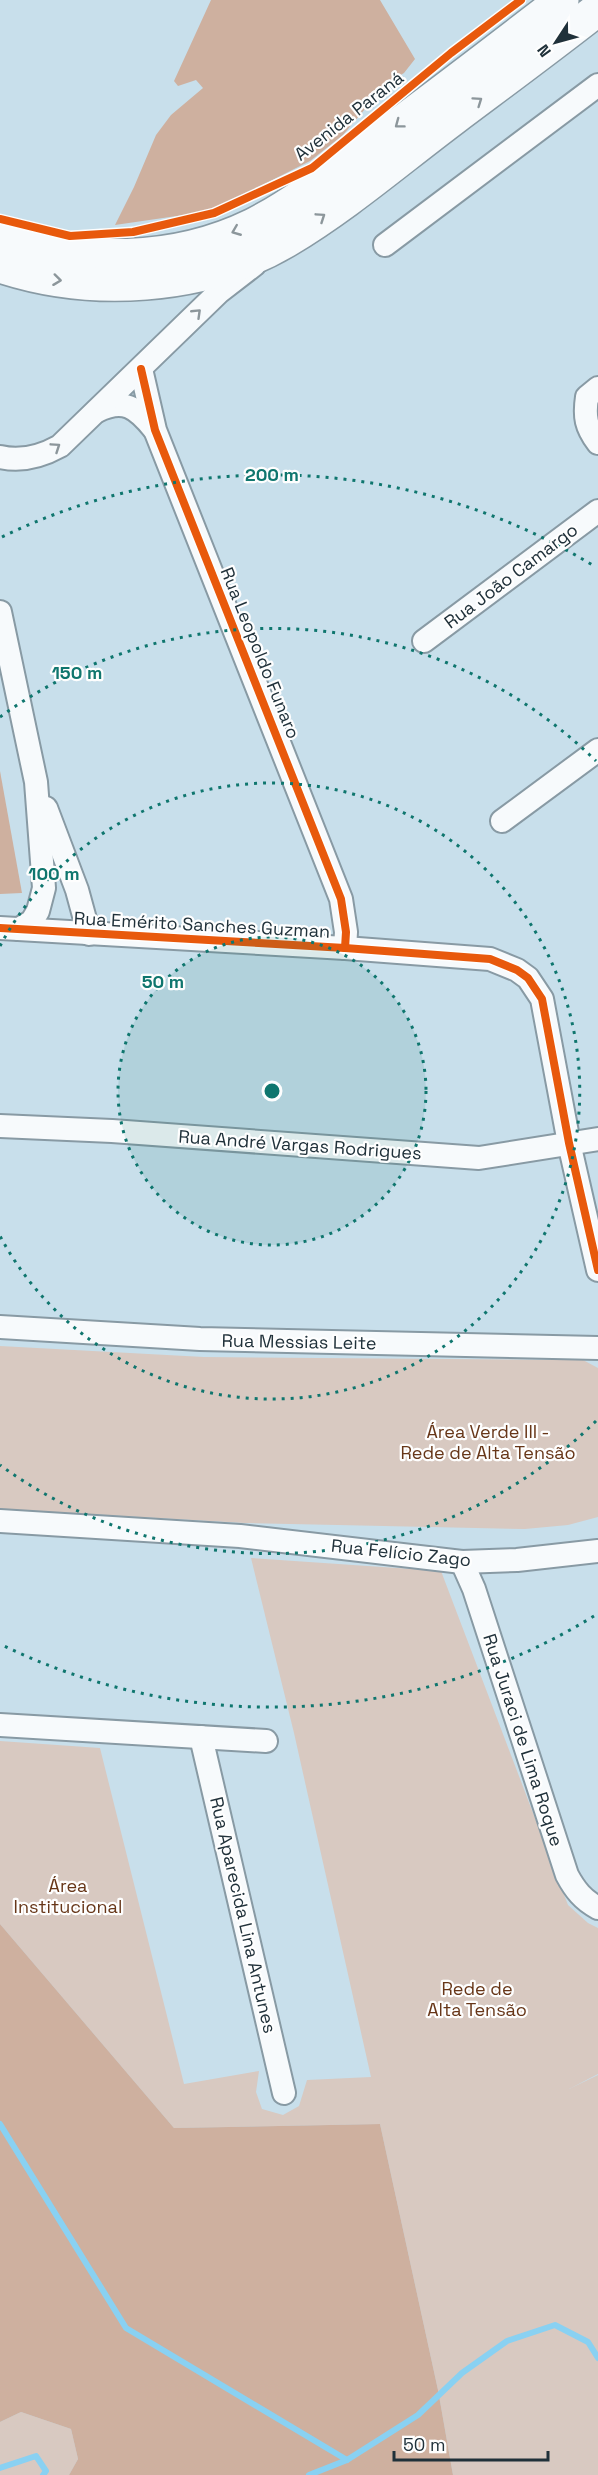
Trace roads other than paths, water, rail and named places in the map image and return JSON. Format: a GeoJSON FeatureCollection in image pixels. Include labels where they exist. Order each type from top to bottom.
{"type":"FeatureCollection","features":[{"type":"Feature","properties":{"kind":"main road","name":"Avenida Paraná"},"geometry":{"type":"LineString","coordinates":[[0,237],[47,250],[117,257],[202,245],[252,225],[326,179],[562,0]]}},
{"type":"Feature","properties":{"kind":"main road"},"geometry":{"type":"LineString","coordinates":[[0,266],[42,278],[110,284],[165,281],[239,262],[284,242],[358,192],[598,9]]}},
{"type":"Feature","properties":{"kind":"street"},"geometry":{"type":"LineString","coordinates":[[385,245],[598,85]]}},
{"type":"Feature","properties":{"kind":"street"},"geometry":{"type":"LineString","coordinates":[[0,457],[29,458],[45,454],[60,446],[219,292],[284,242]]}},
{"type":"Feature","properties":{"kind":"street","name":"Rua Leopoldo Funaro"},"geometry":{"type":"LineString","coordinates":[[141,369],[155,430],[341,899],[346,932],[345,948]]}},
{"type":"Feature","properties":{"kind":"street"},"geometry":{"type":"LineString","coordinates":[[598,388],[587,397],[584,414],[591,434],[598,443]]}},
{"type":"Feature","properties":{"kind":"street","name":"Rua Leopoldo Funaro"},"geometry":{"type":"LineString","coordinates":[[97,411],[109,405],[119,404],[133,408],[155,430]]}},
{"type":"Feature","properties":{"kind":"street","name":"Rua João Camargo"},"geometry":{"type":"LineString","coordinates":[[424,641],[598,511]]}},
{"type":"Feature","properties":{"kind":"street"},"geometry":{"type":"LineString","coordinates":[[0,612],[36,782],[44,888],[38,911],[32,921],[9,928]]}},
{"type":"Feature","properties":{"kind":"street"},"geometry":{"type":"LineString","coordinates":[[502,821],[598,750]]}},
{"type":"Feature","properties":{"kind":"street"},"geometry":{"type":"LineString","coordinates":[[36,782],[77,890],[89,934]]}},
{"type":"Feature","properties":{"kind":"street","name":"Rua Emérito Sanches Guzman"},"geometry":{"type":"LineString","coordinates":[[9,928],[490,959],[517,970],[528,978],[542,999],[568,1143],[598,1270]]}},
{"type":"Feature","properties":{"kind":"street","name":"Rua André Vargas Rodrigues"},"geometry":{"type":"LineString","coordinates":[[0,1126],[112,1131],[479,1158],[598,1139]]}},
{"type":"Feature","properties":{"kind":"street","name":"Rua Messias Leite"},"geometry":{"type":"LineString","coordinates":[[0,1327],[200,1340],[598,1348]]}},
{"type":"Feature","properties":{"kind":"street","name":"Rua Felício Zago"},"geometry":{"type":"LineString","coordinates":[[0,1521],[240,1536],[462,1562],[517,1560],[598,1551]]}},
{"type":"Feature","properties":{"kind":"street","name":"Rua Juraci de Lima Roque"},"geometry":{"type":"LineString","coordinates":[[462,1562],[474,1589],[567,1875],[580,1896],[598,1908]]}},
{"type":"Feature","properties":{"kind":"street"},"geometry":{"type":"LineString","coordinates":[[0,1725],[266,1741]]}},
{"type":"Feature","properties":{"kind":"street","name":"Rua Aparecida Lina Antunes"},"geometry":{"type":"LineString","coordinates":[[201,1737],[284,2093]]}},
{"type":"Feature","properties":{"kind":"waterway"},"geometry":{"type":"LineString","coordinates":[[0,2124],[126,2328],[347,2460]]}},
{"type":"Feature","properties":{"kind":"waterway"},"geometry":{"type":"LineString","coordinates":[[309,2475],[347,2460],[418,2415],[462,2373],[507,2341],[555,2325],[588,2342],[598,2358]]}},
{"type":"Feature","properties":{"kind":"waterway"},"geometry":{"type":"LineString","coordinates":[[0,2468],[36,2456],[46,2471],[43,2475]]}},
{"type":"Feature","properties":{"kind":"park label","name":"Área Verde III - Rede de Alta Tensão"},"geometry":{"type":"Point","coordinates":[488,1442]}},
{"type":"Feature","properties":{"kind":"park label","name":"Área Institucional"},"geometry":{"type":"Point","coordinates":[68,1896]}},
{"type":"Feature","properties":{"kind":"park label","name":"Rede de Alta Tensão"},"geometry":{"type":"Point","coordinates":[477,1999]}}]}
